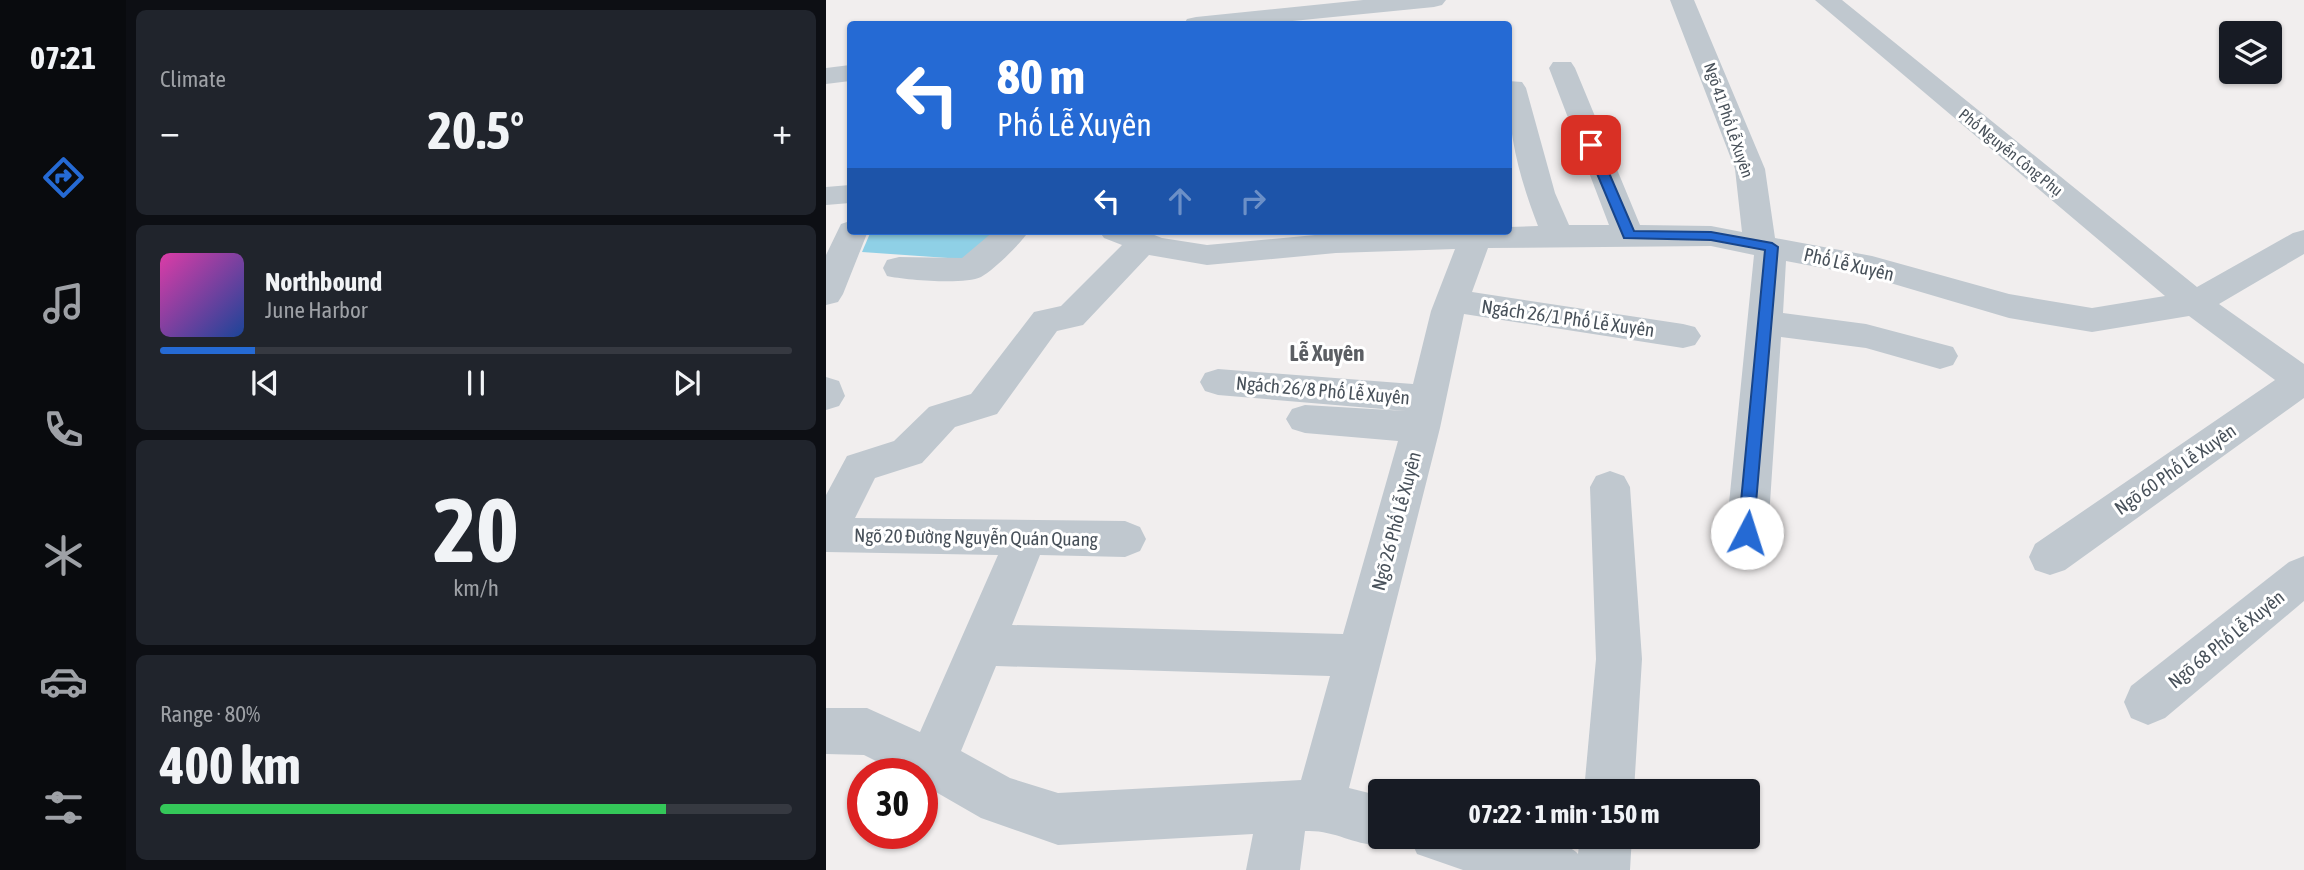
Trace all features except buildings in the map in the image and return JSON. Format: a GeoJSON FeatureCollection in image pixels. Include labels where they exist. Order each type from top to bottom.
{"type":"FeatureCollection","features":[{"type":"Feature","properties":{"kind":"street","name":"Ngõ 41 Phố Lễ Xuyên"},"geometry":{"type":"LineString","coordinates":[[1682,0],[1750,169],[1766,246],[1765,323],[1747,533]]}},
{"type":"Feature","properties":{"kind":"street","name":"Phố Nguyễn Công Phụ"},"geometry":{"type":"LineString","coordinates":[[1827,0],[2195,303]]}},
{"type":"Feature","properties":{"kind":"street"},"geometry":{"type":"LineString","coordinates":[[1253,21],[1441,14]]}},
{"type":"Feature","properties":{"kind":"street"},"geometry":{"type":"LineString","coordinates":[[1563,68],[1573,100],[1629,236]]}},
{"type":"Feature","properties":{"kind":"street"},"geometry":{"type":"LineString","coordinates":[[826,76],[847,73]]}},
{"type":"Feature","properties":{"kind":"street"},"geometry":{"type":"LineString","coordinates":[[1513,88],[1540,193],[1558,236]]}},
{"type":"Feature","properties":{"kind":"street"},"geometry":{"type":"LineString","coordinates":[[826,196],[847,194]]}},
{"type":"Feature","properties":{"kind":"street"},"geometry":{"type":"LineString","coordinates":[[826,294],[850,235]]}},
{"type":"Feature","properties":{"kind":"street"},"geometry":{"type":"LineString","coordinates":[[899,268],[970,268],[1008,235]]}},
{"type":"Feature","properties":{"kind":"street","name":"Ngõ 26 Phố Lễ Xuyên"},"geometry":{"type":"LineString","coordinates":[[1273,870],[1360,656],[1452,301],[1478,235]]}},
{"type":"Feature","properties":{"kind":"street","name":"Phố Lễ Xuyên"},"geometry":{"type":"LineString","coordinates":[[1130,237],[1207,255],[1247,241],[1336,237],[1711,236],[1872,267],[2009,306],[2092,320],[2195,303]]}},
{"type":"Feature","properties":{"kind":"street"},"geometry":{"type":"LineString","coordinates":[[826,535],[861,467],[908,452],[942,417],[984,404],[1046,320],[1072,317],[1130,237]]}},
{"type":"Feature","properties":{"kind":"street"},"geometry":{"type":"LineString","coordinates":[[2303,382],[2195,303],[2304,240]]}},
{"type":"Feature","properties":{"kind":"street","name":"Ngách 26/1 Phố Lễ Xuyên"},"geometry":{"type":"LineString","coordinates":[[1452,301],[1547,313],[1683,336]]}},
{"type":"Feature","properties":{"kind":"street"},"geometry":{"type":"LineString","coordinates":[[1765,323],[1866,336],[1940,356]]}},
{"type":"Feature","properties":{"kind":"street","name":"Ngách 26/8 Phố Lễ Xuyên"},"geometry":{"type":"LineString","coordinates":[[1218,382],[1425,413]]}},
{"type":"Feature","properties":{"kind":"street","name":"Ngõ 60 Phố Lễ Xuyên"},"geometry":{"type":"LineString","coordinates":[[2050,556],[2303,382]]}},
{"type":"Feature","properties":{"kind":"street"},"geometry":{"type":"LineString","coordinates":[[1305,419],[1425,413]]}},
{"type":"Feature","properties":{"kind":"street"},"geometry":{"type":"LineString","coordinates":[[1610,487],[1619,659],[1610,779]]}},
{"type":"Feature","properties":{"kind":"street","name":"Ngõ 20 Đường Nguyễn Quán Quang"},"geometry":{"type":"LineString","coordinates":[[826,535],[1125,539]]}},
{"type":"Feature","properties":{"kind":"street"},"geometry":{"type":"LineString","coordinates":[[934,758],[1026,539]]}},
{"type":"Feature","properties":{"kind":"street","name":"Ngõ 68 Phố Lễ Xuyên"},"geometry":{"type":"LineString","coordinates":[[2148,702],[2304,575]]}},
{"type":"Feature","properties":{"kind":"street"},"geometry":{"type":"LineString","coordinates":[[981,645],[1360,656]]}},
{"type":"Feature","properties":{"kind":"street"},"geometry":{"type":"LineString","coordinates":[[826,731],[867,732],[923,758]]}},
{"type":"Feature","properties":{"kind":"street"},"geometry":{"type":"LineString","coordinates":[[938,765],[999,800],[1058,818],[1301,806],[1368,819]]}},
{"type":"Feature","properties":{"kind":"street"},"geometry":{"type":"LineString","coordinates":[[1482,849],[1559,870]]}},
{"type":"Feature","properties":{"kind":"street"},"geometry":{"type":"LineString","coordinates":[[1603,870],[1605,849]]}},
{"type":"Feature","properties":{"kind":"water"},"geometry":{"type":"Polygon","coordinates":[[[869,235],[1000,235],[962,259],[862,252],[869,235]]]}},
{"type":"Feature","properties":{"kind":"district","name":"Lễ Xuyên"},"geometry":{"type":"Point","coordinates":[1327,353]}},
{"type":"Feature","properties":{"kind":"route"},"geometry":{"type":"LineString","coordinates":[[1591,145],[1629,236],[1711,236],[1772,247],[1747,533]]}}]}
